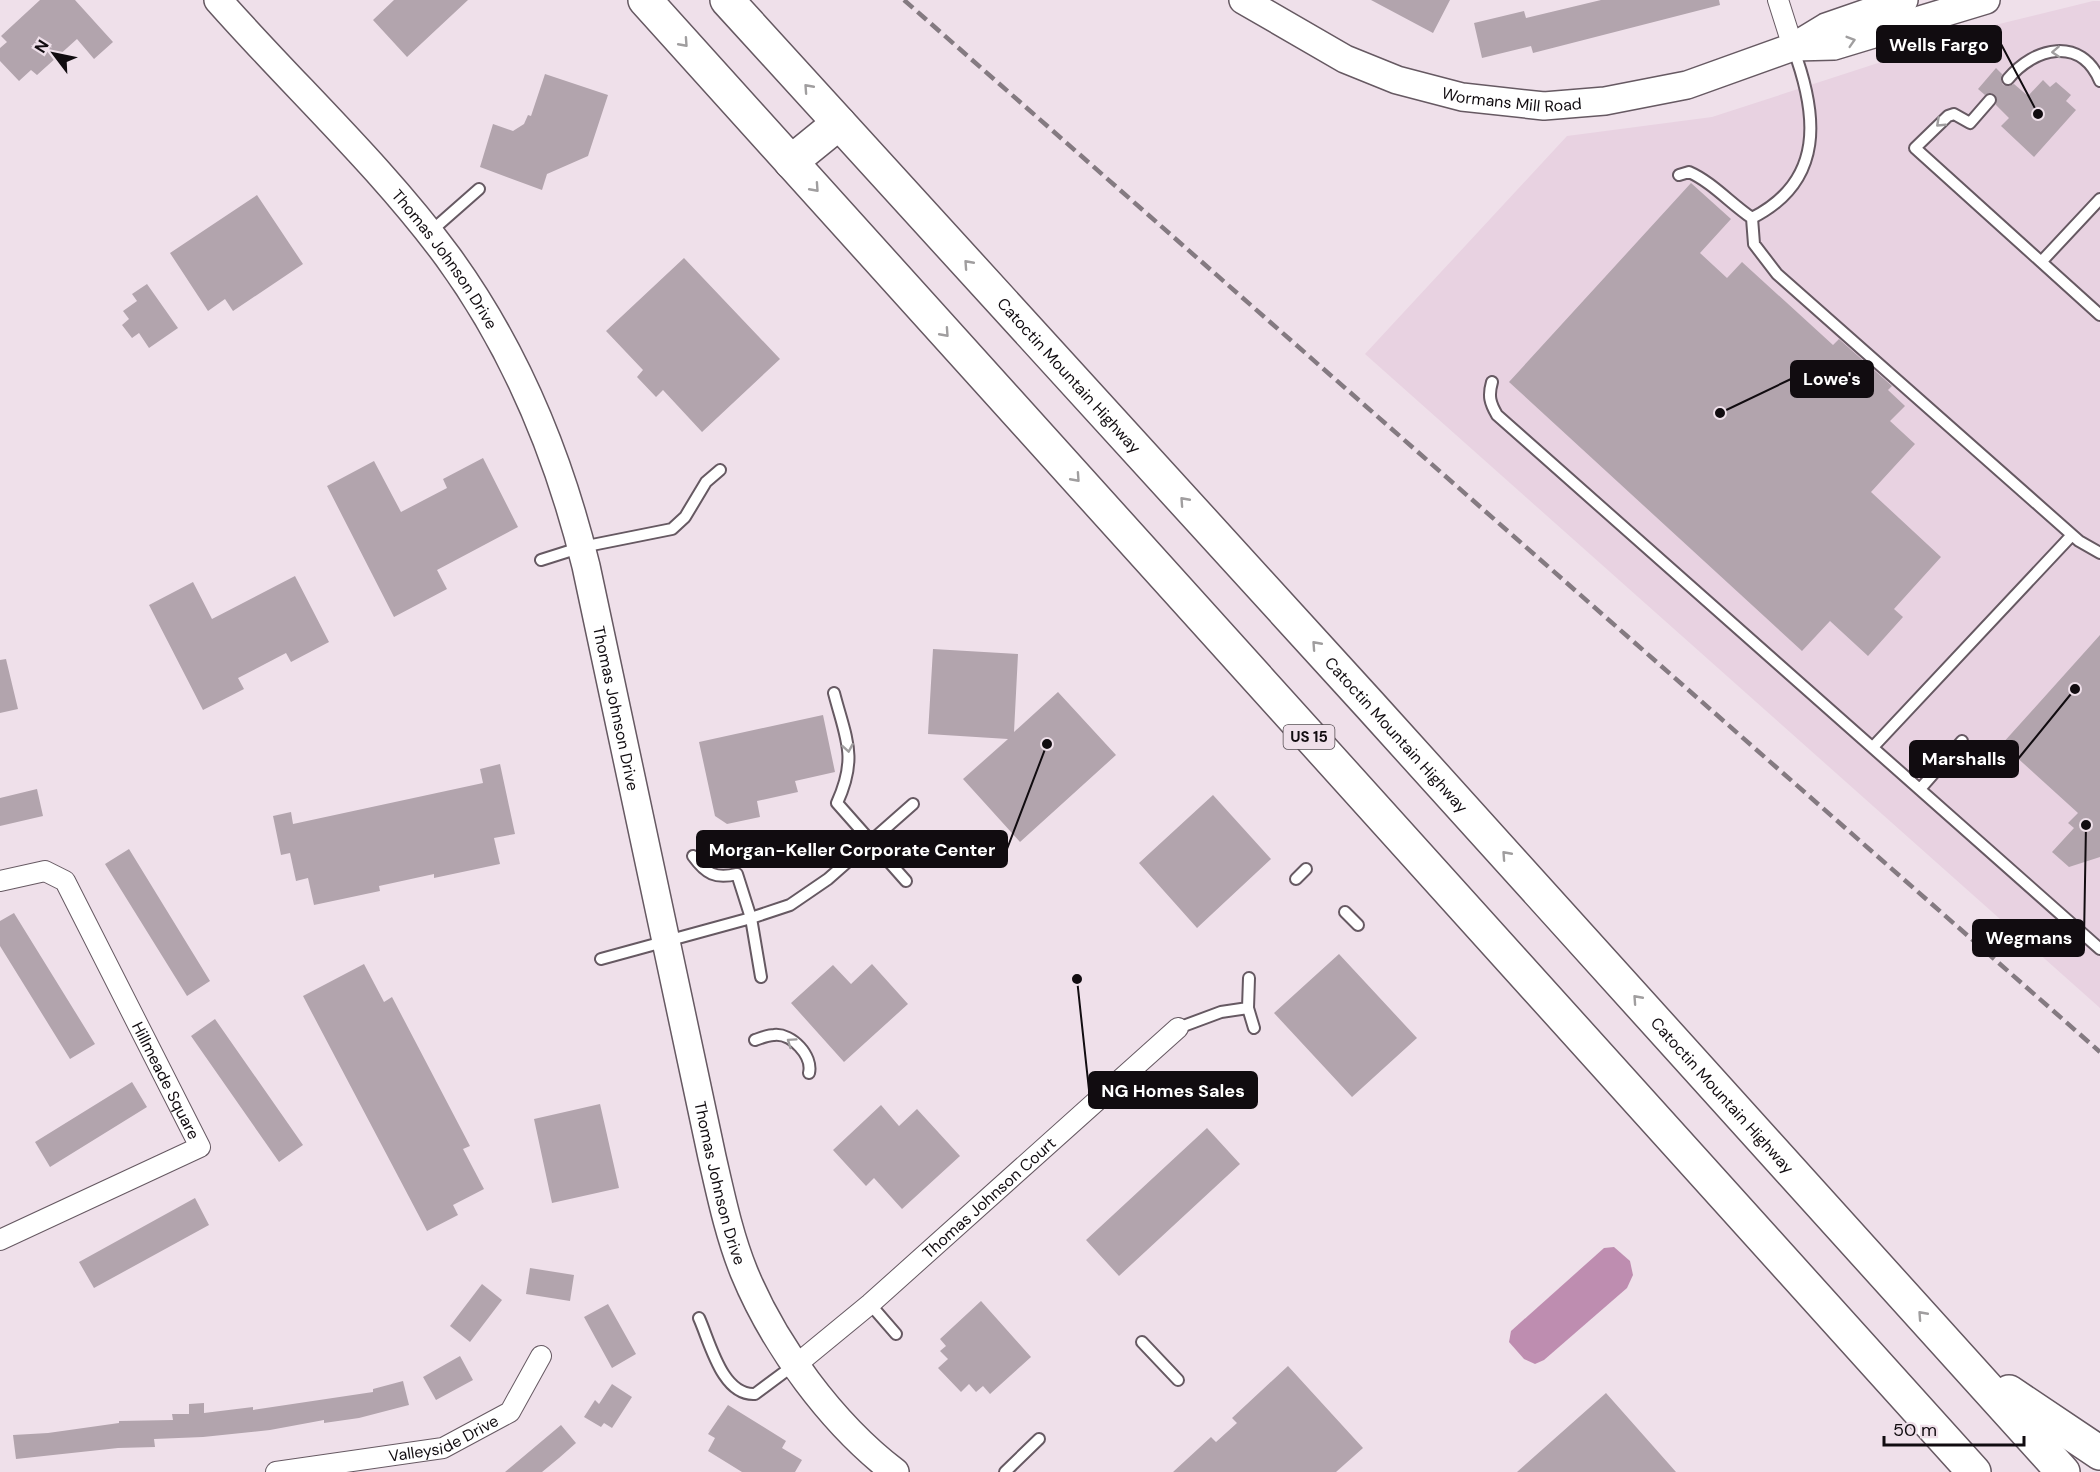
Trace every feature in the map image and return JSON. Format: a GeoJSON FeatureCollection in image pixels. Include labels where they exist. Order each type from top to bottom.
{"type":"FeatureCollection","features":[{"type":"Feature","properties":{"kind":"highway","name":"US 15"},"geometry":{"type":"LineString","coordinates":[[645,0],[1974,1472]]}},
{"type":"Feature","properties":{"kind":"highway","name":"Catoctin Mountain Highway"},"geometry":{"type":"LineString","coordinates":[[727,0],[2063,1472]]}},
{"type":"Feature","properties":{"kind":"highway"},"geometry":{"type":"LineString","coordinates":[[791,162],[839,123]]}},
{"type":"Feature","properties":{"kind":"highway"},"geometry":{"type":"LineString","coordinates":[[1962,1359],[2100,1453]]}},
{"type":"Feature","properties":{"kind":"street","name":"Thomas Johnson Drive"},"geometry":{"type":"LineString","coordinates":[[218,0],[376,171],[429,233],[467,285],[520,379],[560,472],[582,547],[712,1157],[734,1243],[755,1298],[797,1364],[830,1410],[895,1472]]}},
{"type":"Feature","properties":{"kind":"street","name":"Wormans Mill Road"},"geometry":{"type":"LineString","coordinates":[[1243,0],[1345,59],[1397,80],[1431,91],[1509,104],[1544,106],[1605,101],[1687,85],[1793,47],[1826,27],[1904,0]]}},
{"type":"Feature","properties":{"kind":"street"},"geometry":{"type":"LineString","coordinates":[[1778,0],[1793,47]]}},
{"type":"Feature","properties":{"kind":"street","name":"Wormans Mill Road"},"geometry":{"type":"LineString","coordinates":[[1793,47],[1834,46],[1986,0]]}},
{"type":"Feature","properties":{"kind":"street","name":"Hillmeade Square"},"geometry":{"type":"LineString","coordinates":[[0,881],[45,871],[65,881],[200,1147],[0,1240]]}},
{"type":"Feature","properties":{"kind":"street","name":"Thomas Johnson Court"},"geometry":{"type":"LineString","coordinates":[[797,1364],[870,1304],[1178,1028]]}},
{"type":"Feature","properties":{"kind":"street","name":"Valleyside Drive"},"geometry":{"type":"LineString","coordinates":[[276,1472],[443,1448],[510,1412],[541,1356]]}},
{"type":"Feature","properties":{"kind":"lane"},"geometry":{"type":"LineString","coordinates":[[1752,218],[1773,207],[1792,188],[1803,168],[1811,139],[1812,119],[1805,78],[1793,47]]}},
{"type":"Feature","properties":{"kind":"lane"},"geometry":{"type":"LineString","coordinates":[[2008,79],[2026,60],[2054,51],[2069,52],[2082,57],[2095,69],[2100,81]]}},
{"type":"Feature","properties":{"kind":"lane"},"geometry":{"type":"LineString","coordinates":[[1990,100],[1970,123],[1954,114],[1948,116],[1915,148],[2100,315]]}},
{"type":"Feature","properties":{"kind":"lane"},"geometry":{"type":"LineString","coordinates":[[1679,175],[1689,172],[1698,176],[1752,218]]}},
{"type":"Feature","properties":{"kind":"lane"},"geometry":{"type":"LineString","coordinates":[[429,233],[478,189]]}},
{"type":"Feature","properties":{"kind":"lane"},"geometry":{"type":"LineString","coordinates":[[2042,261],[2100,199]]}},
{"type":"Feature","properties":{"kind":"lane"},"geometry":{"type":"LineString","coordinates":[[1752,218],[1754,244],[1777,274],[2084,546],[2100,553]]}},
{"type":"Feature","properties":{"kind":"lane"},"geometry":{"type":"LineString","coordinates":[[1492,382],[1489,394],[1491,405],[1497,415],[2100,949]]}},
{"type":"Feature","properties":{"kind":"lane"},"geometry":{"type":"LineString","coordinates":[[541,560],[582,547],[672,529],[685,517],[706,482],[720,470]]}},
{"type":"Feature","properties":{"kind":"lane"},"geometry":{"type":"LineString","coordinates":[[1873,747],[2072,535]]}},
{"type":"Feature","properties":{"kind":"lane"},"geometry":{"type":"LineString","coordinates":[[834,693],[850,753],[847,780],[837,803],[906,881]]}},
{"type":"Feature","properties":{"kind":"lane"},"geometry":{"type":"LineString","coordinates":[[1920,789],[1962,741]]}},
{"type":"Feature","properties":{"kind":"lane"},"geometry":{"type":"LineString","coordinates":[[601,959],[752,918],[790,905],[828,879],[913,804]]}},
{"type":"Feature","properties":{"kind":"lane"},"geometry":{"type":"LineString","coordinates":[[693,856],[711,875],[722,877],[737,874],[752,918],[761,977]]}},
{"type":"Feature","properties":{"kind":"lane"},"geometry":{"type":"LineString","coordinates":[[1296,879],[1306,869]]}},
{"type":"Feature","properties":{"kind":"lane"},"geometry":{"type":"LineString","coordinates":[[1346,912],[1359,925]]}},
{"type":"Feature","properties":{"kind":"lane"},"geometry":{"type":"LineString","coordinates":[[1249,978],[1248,1008],[1254,1028]]}},
{"type":"Feature","properties":{"kind":"lane"},"geometry":{"type":"LineString","coordinates":[[1178,1028],[1221,1012],[1248,1008]]}},
{"type":"Feature","properties":{"kind":"lane"},"geometry":{"type":"LineString","coordinates":[[755,1040],[775,1034],[785,1036],[807,1054],[811,1065],[809,1073]]}},
{"type":"Feature","properties":{"kind":"lane"},"geometry":{"type":"LineString","coordinates":[[870,1304],[896,1334]]}},
{"type":"Feature","properties":{"kind":"lane"},"geometry":{"type":"LineString","coordinates":[[699,1318],[726,1380],[742,1392],[755,1394],[797,1364]]}},
{"type":"Feature","properties":{"kind":"lane"},"geometry":{"type":"LineString","coordinates":[[1142,1342],[1178,1380]]}},
{"type":"Feature","properties":{"kind":"lane"},"geometry":{"type":"LineString","coordinates":[[1005,1472],[1039,1439]]}},
{"type":"Feature","properties":{"kind":"shaded area"},"geometry":{"type":"Polygon","coordinates":[[[2100,1],[2100,1008],[1365,354],[1567,136],[1712,117],[1995,25],[2100,1]]]}},
{"type":"Feature","properties":{"kind":"shaded area"},"geometry":{"type":"Polygon","coordinates":[[[1614,1247],[1630,1261],[1633,1275],[1627,1288],[1544,1360],[1535,1364],[1524,1359],[1509,1342],[1511,1331],[1604,1248],[1614,1247]]]}},
{"type":"Feature","properties":{"kind":"building"},"geometry":{"type":"Polygon","coordinates":[[[40,0],[75,0],[113,42],[94,59],[77,39],[37,75],[31,70],[19,81],[0,61],[0,48],[7,42],[1,36],[40,0]]]}},
{"type":"Feature","properties":{"kind":"building"},"geometry":{"type":"Polygon","coordinates":[[[394,0],[468,0],[407,57],[373,20],[394,0]]]}},
{"type":"Feature","properties":{"kind":"building"},"geometry":{"type":"Polygon","coordinates":[[[1371,0],[1450,0],[1433,33],[1371,0]]]}},
{"type":"Feature","properties":{"kind":"building"},"geometry":{"type":"Polygon","coordinates":[[[1601,0],[1719,0],[1720,5],[1533,53],[1531,46],[1482,58],[1474,23],[1524,11],[1526,18],[1601,0]]]}},
{"type":"Feature","properties":{"kind":"building"},"geometry":{"type":"Polygon","coordinates":[[[1996,68],[2002,74],[2003,85],[2014,84],[2028,96],[2043,80],[2050,87],[2056,82],[2071,95],[2066,101],[2076,110],[2034,157],[2001,126],[2009,118],[1996,105],[1995,95],[1991,93],[1985,95],[1978,89],[1996,68]]]}},
{"type":"Feature","properties":{"kind":"building"},"geometry":{"type":"Polygon","coordinates":[[[545,74],[608,95],[588,156],[547,174],[542,190],[480,167],[493,124],[513,131],[524,124],[528,115],[531,116],[545,74]]]}},
{"type":"Feature","properties":{"kind":"building"},"geometry":{"type":"Polygon","coordinates":[[[1691,183],[1731,219],[1700,253],[1727,278],[1742,262],[1833,345],[1839,339],[1892,386],[1888,390],[1905,406],[1890,421],[1915,444],[1871,492],[1941,557],[1894,609],[1903,617],[1868,656],[1830,621],[1802,651],[1509,382],[1691,183]]]}},
{"type":"Feature","properties":{"kind":"building"},"geometry":{"type":"Polygon","coordinates":[[[257,195],[303,264],[233,311],[225,299],[208,311],[170,253],[257,195]]]}},
{"type":"Feature","properties":{"kind":"building"},"geometry":{"type":"Polygon","coordinates":[[[684,258],[780,359],[702,432],[663,390],[656,397],[637,377],[643,370],[606,331],[684,258]]]}},
{"type":"Feature","properties":{"kind":"building"},"geometry":{"type":"Polygon","coordinates":[[[147,284],[178,328],[149,348],[139,333],[132,338],[122,325],[129,319],[123,311],[137,301],[132,294],[147,284]]]}},
{"type":"Feature","properties":{"kind":"building"},"geometry":{"type":"Polygon","coordinates":[[[483,458],[518,527],[437,570],[447,589],[394,617],[327,486],[374,461],[401,512],[447,488],[443,479],[483,458]]]}},
{"type":"Feature","properties":{"kind":"building"},"geometry":{"type":"Polygon","coordinates":[[[295,576],[329,642],[291,662],[286,653],[238,678],[244,689],[203,710],[149,605],[193,582],[212,619],[295,576]]]}},
{"type":"Feature","properties":{"kind":"building"},"geometry":{"type":"Polygon","coordinates":[[[2100,635],[2100,857],[2069,867],[2052,852],[2074,828],[2068,823],[2078,813],[2002,744],[2100,635]]]}},
{"type":"Feature","properties":{"kind":"building"},"geometry":{"type":"Polygon","coordinates":[[[933,649],[1018,654],[1014,732],[1058,692],[1116,755],[1020,842],[963,779],[1008,739],[928,734],[933,649]]]}},
{"type":"Feature","properties":{"kind":"building"},"geometry":{"type":"Polygon","coordinates":[[[6,659],[18,709],[0,713],[0,660],[6,659]]]}},
{"type":"Feature","properties":{"kind":"building"},"geometry":{"type":"Polygon","coordinates":[[[823,715],[835,772],[795,781],[798,792],[757,801],[760,817],[727,824],[715,816],[699,742],[823,715]]]}},
{"type":"Feature","properties":{"kind":"building"},"geometry":{"type":"Polygon","coordinates":[[[500,764],[515,834],[494,838],[500,864],[434,878],[434,874],[379,886],[380,891],[314,905],[308,878],[296,881],[290,853],[281,855],[273,816],[291,812],[293,824],[483,783],[480,769],[500,764]]]}},
{"type":"Feature","properties":{"kind":"building"},"geometry":{"type":"Polygon","coordinates":[[[37,789],[43,816],[0,826],[0,798],[37,789]]]}},
{"type":"Feature","properties":{"kind":"building"},"geometry":{"type":"Polygon","coordinates":[[[1213,795],[1271,859],[1197,928],[1139,863],[1213,795]]]}},
{"type":"Feature","properties":{"kind":"building"},"geometry":{"type":"Polygon","coordinates":[[[129,849],[210,981],[187,996],[105,864],[129,849]]]}},
{"type":"Feature","properties":{"kind":"building"},"geometry":{"type":"Polygon","coordinates":[[[14,913],[95,1044],[70,1059],[0,946],[0,921],[14,913]]]}},
{"type":"Feature","properties":{"kind":"building"},"geometry":{"type":"Polygon","coordinates":[[[1339,954],[1417,1038],[1352,1097],[1274,1013],[1339,954]]]}},
{"type":"Feature","properties":{"kind":"building"},"geometry":{"type":"Polygon","coordinates":[[[364,964],[384,1002],[392,997],[470,1146],[463,1149],[484,1189],[453,1205],[458,1215],[427,1231],[303,996],[364,964]]]}},
{"type":"Feature","properties":{"kind":"building"},"geometry":{"type":"Polygon","coordinates":[[[872,964],[908,1004],[844,1062],[791,1003],[833,965],[851,984],[872,964]]]}},
{"type":"Feature","properties":{"kind":"building"},"geometry":{"type":"Polygon","coordinates":[[[215,1019],[303,1145],[279,1162],[191,1036],[215,1019]]]}},
{"type":"Feature","properties":{"kind":"building"},"geometry":{"type":"Polygon","coordinates":[[[132,1082],[147,1107],[50,1167],[35,1142],[132,1082]]]}},
{"type":"Feature","properties":{"kind":"building"},"geometry":{"type":"Polygon","coordinates":[[[600,1104],[619,1188],[552,1203],[534,1119],[600,1104]]]}},
{"type":"Feature","properties":{"kind":"building"},"geometry":{"type":"Polygon","coordinates":[[[881,1105],[899,1126],[917,1109],[960,1156],[902,1209],[874,1178],[866,1186],[833,1150],[881,1105]]]}},
{"type":"Feature","properties":{"kind":"building"},"geometry":{"type":"Polygon","coordinates":[[[1207,1128],[1240,1164],[1119,1276],[1086,1240],[1207,1128]]]}},
{"type":"Feature","properties":{"kind":"building"},"geometry":{"type":"Polygon","coordinates":[[[195,1198],[209,1225],[94,1288],[79,1262],[195,1198]]]}},
{"type":"Feature","properties":{"kind":"building"},"geometry":{"type":"Polygon","coordinates":[[[530,1268],[574,1275],[570,1301],[526,1294],[530,1268]]]}},
{"type":"Feature","properties":{"kind":"building"},"geometry":{"type":"Polygon","coordinates":[[[482,1284],[502,1300],[470,1342],[450,1326],[482,1284]]]}},
{"type":"Feature","properties":{"kind":"building"},"geometry":{"type":"Polygon","coordinates":[[[981,1301],[1031,1357],[990,1394],[983,1386],[976,1392],[969,1384],[961,1392],[938,1368],[948,1359],[940,1351],[946,1346],[940,1339],[981,1301]]]}},
{"type":"Feature","properties":{"kind":"building"},"geometry":{"type":"Polygon","coordinates":[[[608,1304],[636,1354],[612,1368],[584,1317],[608,1304]]]}},
{"type":"Feature","properties":{"kind":"building"},"geometry":{"type":"Polygon","coordinates":[[[460,1356],[473,1380],[436,1400],[423,1377],[460,1356]]]}},
{"type":"Feature","properties":{"kind":"building"},"geometry":{"type":"Polygon","coordinates":[[[1288,1366],[1363,1448],[1336,1472],[1173,1472],[1211,1437],[1216,1442],[1237,1423],[1232,1418],[1288,1366]]]}},
{"type":"Feature","properties":{"kind":"building"},"geometry":{"type":"Polygon","coordinates":[[[403,1381],[409,1405],[359,1418],[324,1423],[324,1420],[270,1430],[203,1437],[154,1439],[155,1447],[118,1448],[16,1459],[13,1435],[48,1433],[119,1423],[119,1421],[173,1420],[172,1414],[189,1414],[189,1404],[204,1403],[204,1413],[253,1407],[253,1410],[373,1392],[373,1389],[403,1381]]]}},
{"type":"Feature","properties":{"kind":"building"},"geometry":{"type":"Polygon","coordinates":[[[612,1384],[632,1397],[612,1428],[604,1423],[601,1427],[584,1417],[595,1400],[599,1404],[612,1384]]]}},
{"type":"Feature","properties":{"kind":"building"},"geometry":{"type":"Polygon","coordinates":[[[1606,1393],[1676,1472],[1517,1472],[1606,1393]]]}},
{"type":"Feature","properties":{"kind":"building"},"geometry":{"type":"Polygon","coordinates":[[[728,1405],[786,1441],[782,1448],[802,1460],[795,1472],[742,1472],[708,1451],[715,1438],[708,1434],[728,1405]]]}},
{"type":"Feature","properties":{"kind":"building"},"geometry":{"type":"Polygon","coordinates":[[[561,1425],[576,1443],[559,1458],[542,1472],[505,1472],[561,1425]]]}},
{"type":"Feature","properties":{"kind":"railway"},"geometry":{"type":"LineString","coordinates":[[904,0],[2100,1052]]}},
{"type":"Feature","properties":{"kind":"place","name":"Wells Fargo"},"geometry":{"type":"Point","coordinates":[2038,114]}},
{"type":"Feature","properties":{"kind":"place","name":"Lowe's"},"geometry":{"type":"Point","coordinates":[1720,413]}},
{"type":"Feature","properties":{"kind":"place","name":"Marshalls"},"geometry":{"type":"Point","coordinates":[2075,689]}},
{"type":"Feature","properties":{"kind":"place","name":"Morgan-Keller Corporate Center"},"geometry":{"type":"Point","coordinates":[1047,744]}},
{"type":"Feature","properties":{"kind":"place","name":"Wegmans"},"geometry":{"type":"Point","coordinates":[2086,825]}},
{"type":"Feature","properties":{"kind":"place","name":"NG Homes Sales"},"geometry":{"type":"Point","coordinates":[1077,979]}}]}
